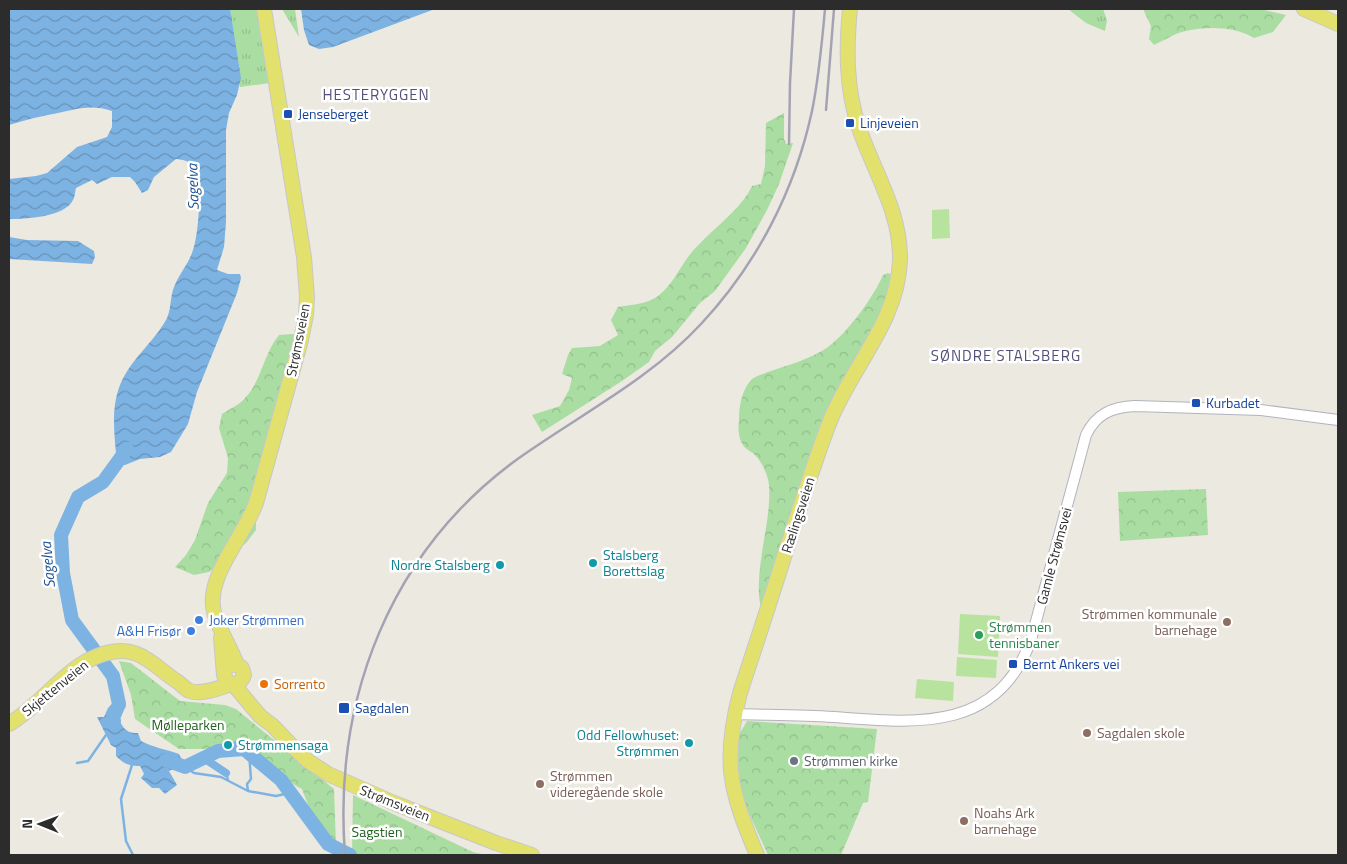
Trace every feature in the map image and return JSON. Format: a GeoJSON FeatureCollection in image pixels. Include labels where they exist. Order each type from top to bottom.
{"type":"FeatureCollection","features":[{"type":"Feature","properties":{"kind":"main road","name":"Strømsveien"},"geometry":{"type":"LineString","coordinates":[[264,9],[304,257],[306,307],[301,340],[256,503],[215,584],[213,605],[231,678],[260,716],[273,726],[308,761],[336,778],[496,843],[532,855]]}},
{"type":"Feature","properties":{"kind":"main road","name":"Rælingsveien"},"geometry":{"type":"LineString","coordinates":[[757,855],[739,810],[732,785],[730,754],[735,714],[740,693],[820,447],[842,394],[882,328],[895,292],[899,269],[899,240],[891,204],[863,139],[852,100],[847,52],[850,9]]}},
{"type":"Feature","properties":{"kind":"main road"},"geometry":{"type":"LineString","coordinates":[[1304,9],[1338,24]]}},
{"type":"Feature","properties":{"kind":"main road","name":"Strømsveien"},"geometry":{"type":"LineString","coordinates":[[220,629],[237,665]]}},
{"type":"Feature","properties":{"kind":"main road","name":"Skjettenveien"},"geometry":{"type":"LineString","coordinates":[[9,724],[37,704],[81,664],[104,654],[120,651],[137,653],[181,684],[205,684],[215,679],[231,678],[229,666],[237,665]]}},
{"type":"Feature","properties":{"kind":"street","name":"Gamle Strømsvei"},"geometry":{"type":"LineString","coordinates":[[735,714],[904,722],[967,711],[997,694],[1018,670],[1031,640],[1086,435],[1096,419],[1109,410],[1135,406],[1237,409],[1338,420]]}},
{"type":"Feature","properties":{"kind":"green space"},"geometry":{"type":"Polygon","coordinates":[[[228,9],[258,9],[270,83],[240,87],[228,9]]]}},
{"type":"Feature","properties":{"kind":"green space"},"geometry":{"type":"Polygon","coordinates":[[[282,9],[295,9],[299,37],[282,9]]]}},
{"type":"Feature","properties":{"kind":"green space"},"geometry":{"type":"Polygon","coordinates":[[[1068,9],[1103,9],[1107,20],[1105,31],[1086,23],[1068,9]]]}},
{"type":"Feature","properties":{"kind":"green space"},"geometry":{"type":"Polygon","coordinates":[[[1143,9],[1260,9],[1286,15],[1273,32],[1254,38],[1247,34],[1230,30],[1203,28],[1182,32],[1154,45],[1149,39],[1151,26],[1143,9]]]}},
{"type":"Feature","properties":{"kind":"green space"},"geometry":{"type":"Polygon","coordinates":[[[784,113],[784,139],[786,144],[793,143],[779,184],[746,248],[715,291],[700,303],[672,337],[655,351],[649,362],[542,432],[532,415],[560,406],[569,390],[572,378],[562,374],[572,348],[600,346],[618,335],[611,320],[618,307],[654,299],[663,292],[695,248],[732,213],[752,186],[761,184],[765,166],[766,123],[784,113]]]}},
{"type":"Feature","properties":{"kind":"green space"},"geometry":{"type":"Polygon","coordinates":[[[949,209],[950,238],[932,239],[932,210],[949,209]]]}},
{"type":"Feature","properties":{"kind":"green space"},"geometry":{"type":"Polygon","coordinates":[[[888,273],[895,277],[894,291],[848,378],[762,613],[759,598],[759,582],[768,517],[769,485],[760,461],[744,446],[740,439],[739,414],[743,393],[755,377],[807,358],[836,341],[852,324],[873,294],[883,275],[888,273]]]}},
{"type":"Feature","properties":{"kind":"green space"},"geometry":{"type":"Polygon","coordinates":[[[293,334],[304,336],[256,511],[256,530],[246,543],[209,572],[194,575],[175,567],[186,555],[195,540],[208,503],[227,473],[228,458],[219,428],[222,414],[240,403],[250,391],[279,335],[293,334]]]}},
{"type":"Feature","properties":{"kind":"green space"},"geometry":{"type":"Polygon","coordinates":[[[1206,489],[1208,535],[1120,541],[1118,492],[1206,489]]]}},
{"type":"Feature","properties":{"kind":"green space","name":"Strømmen tennisbaner"},"geometry":{"type":"Polygon","coordinates":[[[960,614],[1000,616],[998,657],[958,654],[960,614]]]}},
{"type":"Feature","properties":{"kind":"green space"},"geometry":{"type":"Polygon","coordinates":[[[957,657],[997,660],[996,678],[956,676],[957,657]]]}},
{"type":"Feature","properties":{"kind":"green space","name":"Mølleparken"},"geometry":{"type":"Polygon","coordinates":[[[119,661],[131,663],[180,701],[225,705],[236,709],[334,789],[336,847],[311,813],[302,789],[295,786],[273,768],[259,755],[251,743],[245,739],[242,742],[222,749],[179,749],[135,719],[131,695],[119,661]]]}},
{"type":"Feature","properties":{"kind":"green space"},"geometry":{"type":"Polygon","coordinates":[[[917,679],[954,682],[953,701],[915,698],[917,679]]]}},
{"type":"Feature","properties":{"kind":"green space"},"geometry":{"type":"Polygon","coordinates":[[[747,721],[877,729],[868,802],[863,803],[841,855],[768,855],[736,785],[737,738],[747,721]]]}},
{"type":"Feature","properties":{"kind":"green space","name":"Sagstien"},"geometry":{"type":"Polygon","coordinates":[[[353,795],[473,852],[485,855],[352,855],[353,795]]]}},
{"type":"Feature","properties":{"kind":"water"},"geometry":{"type":"Polygon","coordinates":[[[9,9],[230,9],[241,78],[237,95],[229,113],[226,130],[226,222],[224,247],[217,270],[228,274],[240,274],[241,278],[237,293],[197,392],[188,424],[171,452],[160,457],[140,459],[125,465],[117,465],[114,425],[115,405],[124,376],[166,320],[175,285],[192,253],[197,234],[199,209],[196,173],[190,163],[176,159],[154,177],[148,190],[142,193],[130,177],[112,177],[97,184],[92,180],[76,188],[73,200],[69,206],[62,210],[44,216],[9,219],[9,179],[47,173],[77,147],[107,137],[112,127],[112,111],[85,108],[9,125],[9,9]]]}},
{"type":"Feature","properties":{"kind":"water"},"geometry":{"type":"Polygon","coordinates":[[[301,9],[435,9],[333,47],[319,49],[309,45],[304,30],[301,9]]]}},
{"type":"Feature","properties":{"kind":"water"},"geometry":{"type":"Polygon","coordinates":[[[9,237],[27,240],[78,241],[94,251],[95,257],[92,264],[9,259],[9,237]]]}},
{"type":"Feature","properties":{"kind":"water"},"geometry":{"type":"Polygon","coordinates":[[[114,702],[126,707],[117,715],[122,726],[127,731],[138,733],[141,741],[179,754],[183,762],[181,772],[174,769],[169,771],[177,785],[165,794],[159,788],[152,788],[141,778],[144,774],[140,766],[127,764],[116,756],[116,748],[111,745],[97,717],[104,717],[108,708],[114,702]]]}},
{"type":"Feature","properties":{"kind":"waterway","name":"Sagelva"},"geometry":{"type":"LineString","coordinates":[[114,721],[113,718],[119,704],[113,676],[72,620],[63,573],[61,535],[78,497],[103,482],[127,449]]}},
{"type":"Feature","properties":{"kind":"waterway"},"geometry":{"type":"LineString","coordinates":[[77,763],[88,761],[109,733]]}},
{"type":"Feature","properties":{"kind":"waterway"},"geometry":{"type":"LineString","coordinates":[[233,746],[242,743]]}},
{"type":"Feature","properties":{"kind":"waterway","name":"Sagelva"},"geometry":{"type":"LineString","coordinates":[[166,760],[185,767],[218,751],[244,749],[281,780],[328,844],[350,855]]}},
{"type":"Feature","properties":{"kind":"waterway"},"geometry":{"type":"LineString","coordinates":[[248,791],[247,784],[251,779],[249,752]]}},
{"type":"Feature","properties":{"kind":"waterway"},"geometry":{"type":"LineString","coordinates":[[205,759],[226,773]]}},
{"type":"Feature","properties":{"kind":"waterway"},"geometry":{"type":"LineString","coordinates":[[132,765],[121,799],[126,841],[133,855]]}},
{"type":"Feature","properties":{"kind":"waterway"},"geometry":{"type":"LineString","coordinates":[[185,767],[194,773],[221,777],[248,791],[276,796],[289,793]]}},
{"type":"Feature","properties":{"kind":"waterway"},"geometry":{"type":"LineString","coordinates":[[226,773],[228,780]]}},
{"type":"Feature","properties":{"kind":"railway"},"geometry":{"type":"LineString","coordinates":[[789,144],[794,9]]}},
{"type":"Feature","properties":{"kind":"railway"},"geometry":{"type":"LineString","coordinates":[[345,855],[344,797],[349,740],[361,685],[379,633],[404,583],[436,537],[474,495],[519,458],[614,396],[681,344],[701,324],[740,277],[771,225],[784,197],[805,140],[817,86],[825,9]]}},
{"type":"Feature","properties":{"kind":"railway"},"geometry":{"type":"LineString","coordinates":[[826,110],[834,9]]}},
{"type":"Feature","properties":{"kind":"place","name":"Jenseberget"},"geometry":{"type":"Point","coordinates":[288,114]}},
{"type":"Feature","properties":{"kind":"place","name":"Linjeveien"},"geometry":{"type":"Point","coordinates":[850,123]}},
{"type":"Feature","properties":{"kind":"place","name":"Kurbadet"},"geometry":{"type":"Point","coordinates":[1196,403]}},
{"type":"Feature","properties":{"kind":"place","name":"Stalsberg Borettslag"},"geometry":{"type":"Point","coordinates":[593,563]}},
{"type":"Feature","properties":{"kind":"place","name":"Nordre Stalsberg"},"geometry":{"type":"Point","coordinates":[500,565]}},
{"type":"Feature","properties":{"kind":"place","name":"Joker Strømmen"},"geometry":{"type":"Point","coordinates":[199,620]}},
{"type":"Feature","properties":{"kind":"place","name":"Strømmen kommunale barnehage"},"geometry":{"type":"Point","coordinates":[1227,622]}},
{"type":"Feature","properties":{"kind":"place","name":"A&H Frisør"},"geometry":{"type":"Point","coordinates":[191,631]}},
{"type":"Feature","properties":{"kind":"place","name":"Strømmen tennisbaner"},"geometry":{"type":"Point","coordinates":[979,635]}},
{"type":"Feature","properties":{"kind":"place","name":"Bernt Ankers vei"},"geometry":{"type":"Point","coordinates":[1013,664]}},
{"type":"Feature","properties":{"kind":"place","name":"Sorrento"},"geometry":{"type":"Point","coordinates":[264,684]}},
{"type":"Feature","properties":{"kind":"place","name":"Sagdalen"},"geometry":{"type":"Point","coordinates":[344,708]}},
{"type":"Feature","properties":{"kind":"place","name":"Sagdalen skole"},"geometry":{"type":"Point","coordinates":[1087,733]}},
{"type":"Feature","properties":{"kind":"place","name":"Odd Fellowhuset: Strømmen"},"geometry":{"type":"Point","coordinates":[689,743]}},
{"type":"Feature","properties":{"kind":"place","name":"Strømmensaga"},"geometry":{"type":"Point","coordinates":[228,745]}},
{"type":"Feature","properties":{"kind":"place","name":"Strømmen kirke"},"geometry":{"type":"Point","coordinates":[794,761]}},
{"type":"Feature","properties":{"kind":"place","name":"Strømmen videregående skole"},"geometry":{"type":"Point","coordinates":[540,784]}},
{"type":"Feature","properties":{"kind":"place","name":"Noahs Ark barnehage"},"geometry":{"type":"Point","coordinates":[964,821]}},
{"type":"Feature","properties":{"kind":"district","name":"HESTERYGGEN"},"geometry":{"type":"Point","coordinates":[376,95]}},
{"type":"Feature","properties":{"kind":"district","name":"SØNDRE STALSBERG"},"geometry":{"type":"Point","coordinates":[1006,356]}}]}
